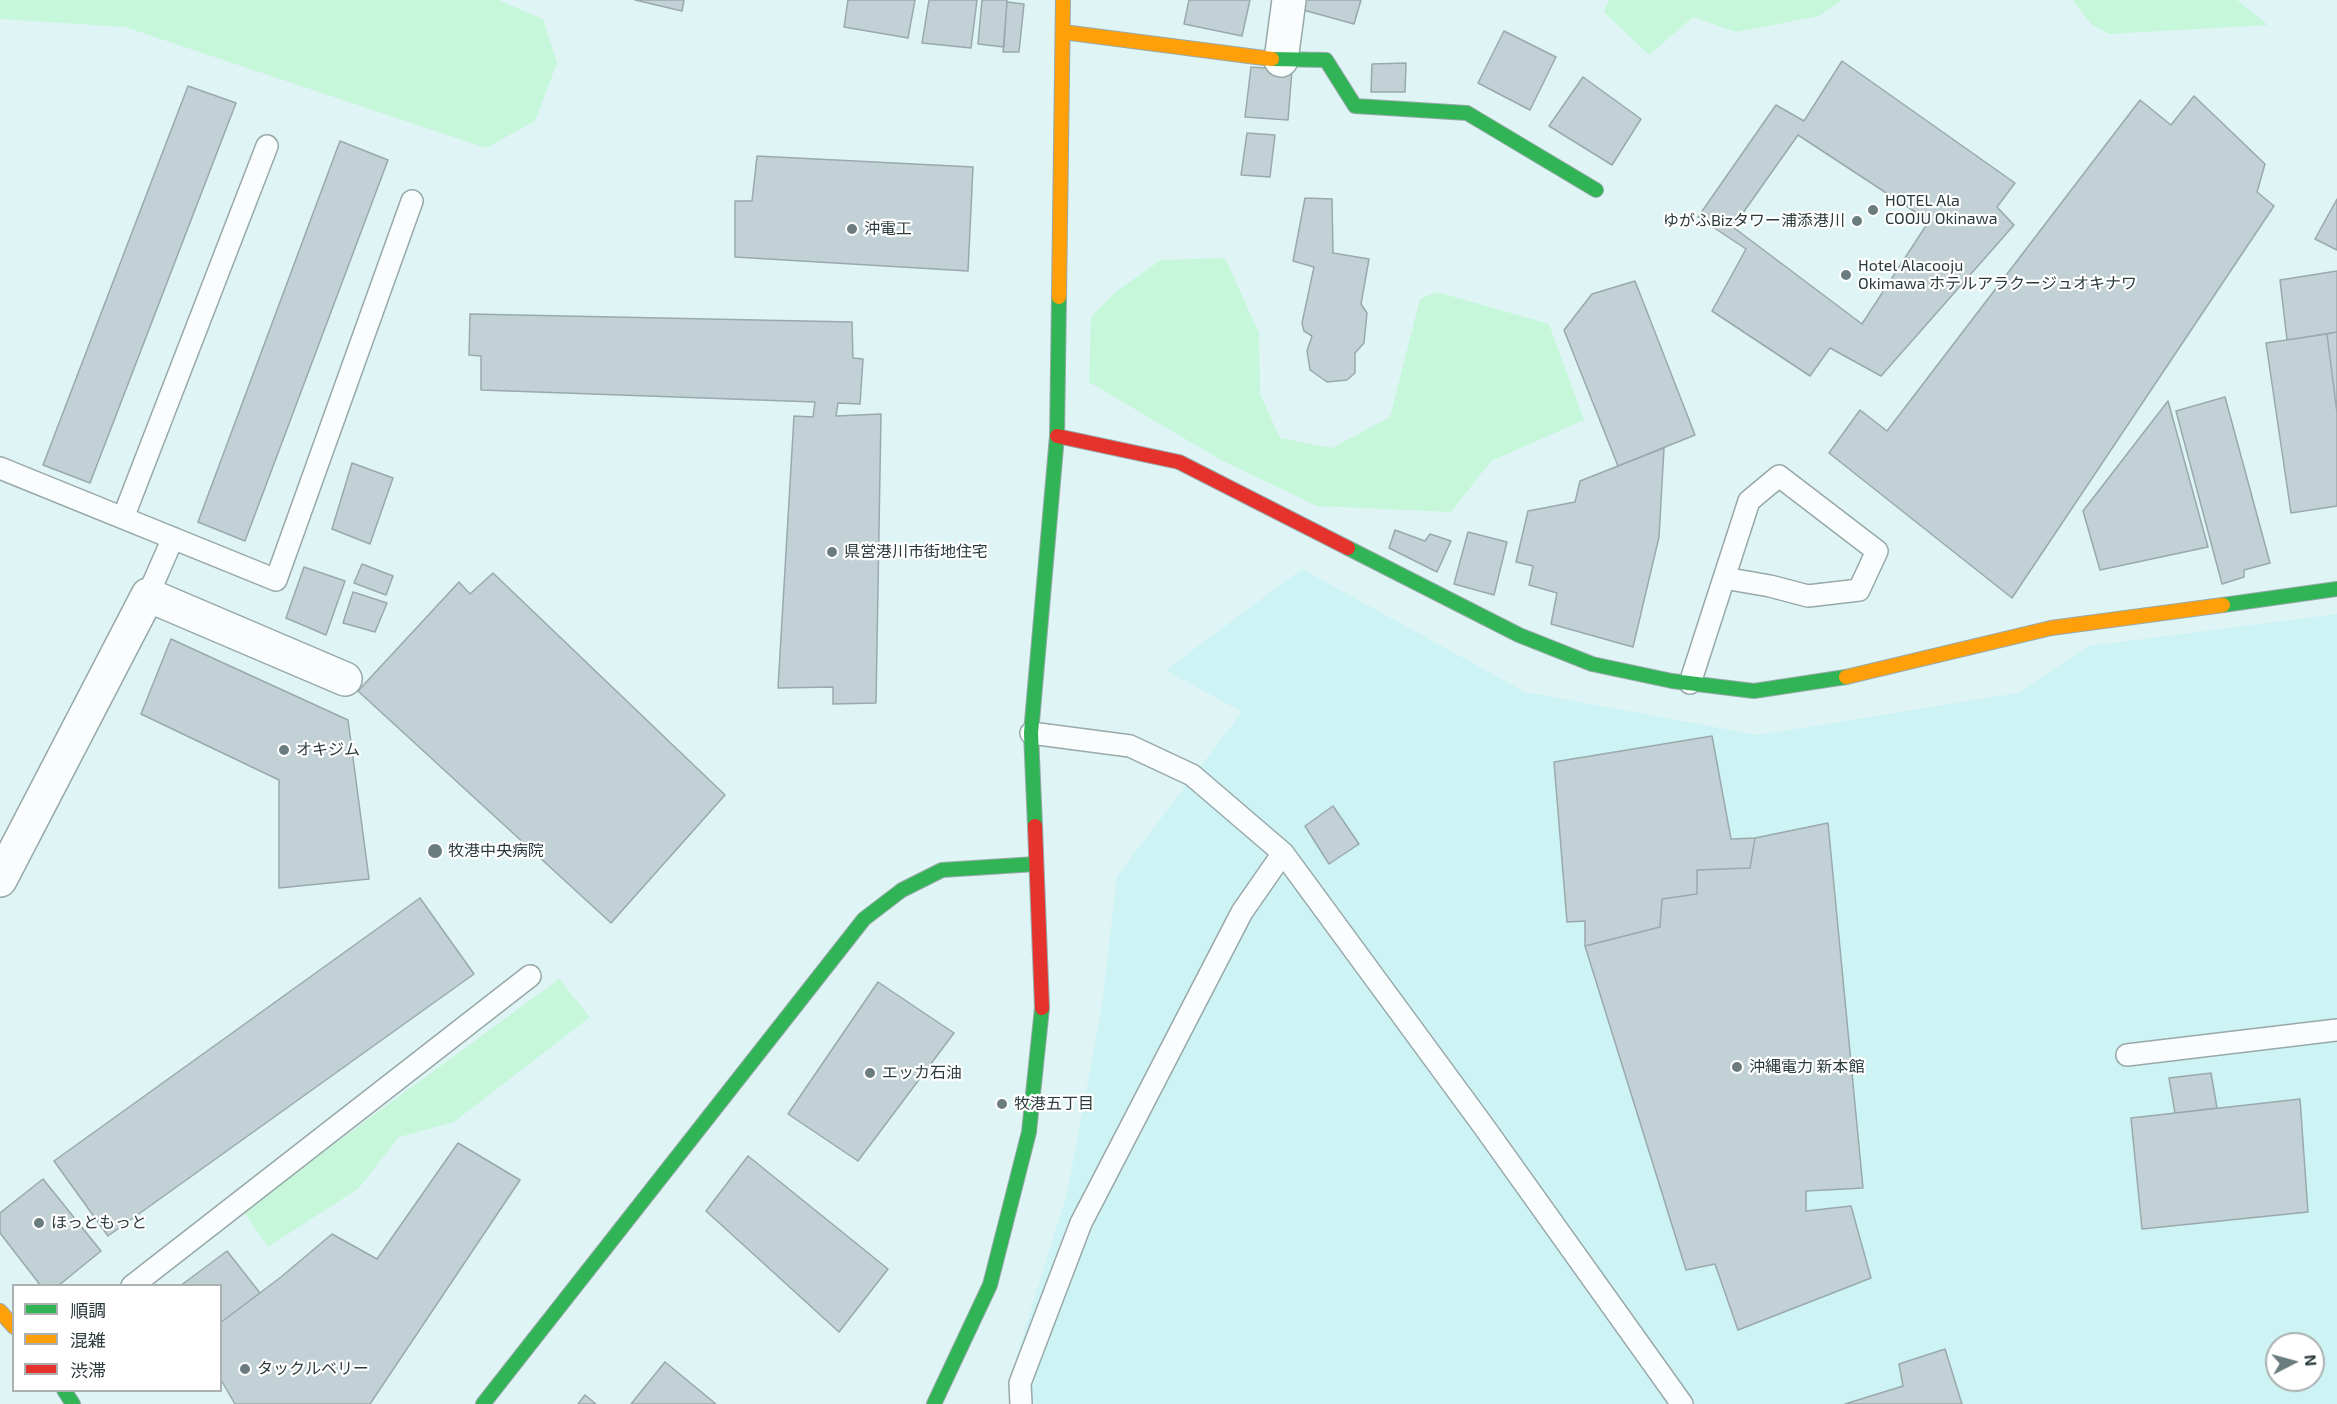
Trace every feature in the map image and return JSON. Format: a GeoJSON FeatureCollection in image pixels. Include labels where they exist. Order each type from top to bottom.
{"type":"FeatureCollection","features":[{"type":"Feature","properties":{"kind":"main road"},"geometry":{"type":"LineString","coordinates":[[934,1404],[990,1285],[1029,1132],[1043,998],[1031,734],[1057,436],[1063,0]]}},
{"type":"Feature","properties":{"kind":"main road"},"geometry":{"type":"LineString","coordinates":[[1063,32],[1281,60],[1326,60],[1355,106],[1467,113],[1596,190]]}},
{"type":"Feature","properties":{"kind":"main road"},"geometry":{"type":"LineString","coordinates":[[1057,436],[1179,462],[1519,635],[1592,664],[1672,681],[1754,691],[1838,679],[2051,628],[2337,589]]}},
{"type":"Feature","properties":{"kind":"main road"},"geometry":{"type":"LineString","coordinates":[[483,1404],[864,920],[902,891],[942,870],[1036,864]]}},
{"type":"Feature","properties":{"kind":"main road"},"geometry":{"type":"LineString","coordinates":[[0,1311],[12,1325]]}},
{"type":"Feature","properties":{"kind":"street"},"geometry":{"type":"LineString","coordinates":[[1281,60],[1289,0]]}},
{"type":"Feature","properties":{"kind":"street"},"geometry":{"type":"LineString","coordinates":[[0,880],[148,595],[345,679]]}},
{"type":"Feature","properties":{"kind":"lane"},"geometry":{"type":"LineString","coordinates":[[123,518],[267,146]]}},
{"type":"Feature","properties":{"kind":"lane"},"geometry":{"type":"LineString","coordinates":[[0,468],[276,579],[412,201]]}},
{"type":"Feature","properties":{"kind":"lane"},"geometry":{"type":"LineString","coordinates":[[1690,683],[1724,578],[1749,501],[1779,476],[1877,551],[1859,590],[1808,596],[1770,586],[1724,578]]}},
{"type":"Feature","properties":{"kind":"lane"},"geometry":{"type":"LineString","coordinates":[[148,595],[173,538]]}},
{"type":"Feature","properties":{"kind":"lane"},"geometry":{"type":"LineString","coordinates":[[1031,734],[1130,746],[1192,775],[1283,853],[1482,1124],[1682,1404]]}},
{"type":"Feature","properties":{"kind":"lane"},"geometry":{"type":"LineString","coordinates":[[1021,1404],[1020,1383],[1081,1223],[1242,912],[1283,853]]}},
{"type":"Feature","properties":{"kind":"lane"},"geometry":{"type":"LineString","coordinates":[[135,1284],[530,976]]}},
{"type":"Feature","properties":{"kind":"lane"},"geometry":{"type":"LineString","coordinates":[[2127,1055],[2337,1030]]}},
{"type":"Feature","properties":{"kind":"shaded area"},"geometry":{"type":"Polygon","coordinates":[[[1302,569],[1525,692],[1758,735],[2018,693],[2089,646],[2337,614],[2337,1404],[1013,1404],[1016,1358],[1067,1194],[1102,1006],[1117,876],[1242,712],[1166,670],[1302,569]]]}},
{"type":"Feature","properties":{"kind":"green space"},"geometry":{"type":"Polygon","coordinates":[[[0,0],[498,0],[543,19],[557,63],[535,121],[486,148],[125,27],[0,19],[0,0]]]}},
{"type":"Feature","properties":{"kind":"green space"},"geometry":{"type":"Polygon","coordinates":[[[1609,0],[1842,0],[1819,16],[1736,32],[1693,17],[1649,55],[1604,12],[1609,0]]]}},
{"type":"Feature","properties":{"kind":"green space"},"geometry":{"type":"Polygon","coordinates":[[[2073,0],[2237,0],[2268,25],[2109,34],[2091,24],[2073,0]]]}},
{"type":"Feature","properties":{"kind":"green space"},"geometry":{"type":"Polygon","coordinates":[[[1225,258],[1259,333],[1260,394],[1280,438],[1332,448],[1390,417],[1420,299],[1437,292],[1549,324],[1584,420],[1491,461],[1451,512],[1317,506],[1221,460],[1089,382],[1091,317],[1118,290],[1161,260],[1225,258]]]}},
{"type":"Feature","properties":{"kind":"green space"},"geometry":{"type":"Polygon","coordinates":[[[559,979],[590,1017],[454,1122],[399,1137],[359,1188],[268,1247],[243,1211],[559,979]]]}},
{"type":"Feature","properties":{"kind":"building"},"geometry":{"type":"Polygon","coordinates":[[[635,0],[684,0],[682,11],[635,0]]]}},
{"type":"Feature","properties":{"kind":"building"},"geometry":{"type":"Polygon","coordinates":[[[848,0],[915,0],[908,38],[844,27],[848,0]]]}},
{"type":"Feature","properties":{"kind":"building"},"geometry":{"type":"Polygon","coordinates":[[[929,0],[977,0],[971,48],[922,43],[929,0]]]}},
{"type":"Feature","properties":{"kind":"building"},"geometry":{"type":"Polygon","coordinates":[[[982,0],[1007,0],[1004,47],[978,44],[982,0]]]}},
{"type":"Feature","properties":{"kind":"building"},"geometry":{"type":"Polygon","coordinates":[[[1189,0],[1250,0],[1242,36],[1184,24],[1189,0]]]}},
{"type":"Feature","properties":{"kind":"building"},"geometry":{"type":"Polygon","coordinates":[[[1298,0],[1361,0],[1354,24],[1296,8],[1298,0]]]}},
{"type":"Feature","properties":{"kind":"building"},"geometry":{"type":"Polygon","coordinates":[[[1007,2],[1024,4],[1019,52],[1003,52],[1007,2]]]}},
{"type":"Feature","properties":{"kind":"building"},"geometry":{"type":"Polygon","coordinates":[[[1504,31],[1556,57],[1530,110],[1478,83],[1504,31]]]}},
{"type":"Feature","properties":{"kind":"building","name":"ゆがふBizタワー浦添港川"},"geometry":{"type":"Polygon","coordinates":[[[1842,61],[2015,183],[1997,207],[2014,225],[1881,376],[1830,348],[1810,376],[1712,311],[1746,249],[1698,217],[1776,105],[1804,121],[1842,61]]]}},
{"type":"Feature","properties":{"kind":"building"},"geometry":{"type":"Polygon","coordinates":[[[1406,63],[1405,92],[1371,92],[1372,64],[1406,63]]]}},
{"type":"Feature","properties":{"kind":"building"},"geometry":{"type":"Polygon","coordinates":[[[1251,67],[1292,70],[1288,120],[1245,117],[1251,67]]]}},
{"type":"Feature","properties":{"kind":"building"},"geometry":{"type":"Polygon","coordinates":[[[1583,77],[1641,119],[1612,165],[1549,126],[1583,77]]]}},
{"type":"Feature","properties":{"kind":"building"},"geometry":{"type":"Polygon","coordinates":[[[188,86],[236,103],[90,483],[43,465],[188,86]]]}},
{"type":"Feature","properties":{"kind":"building"},"geometry":{"type":"Polygon","coordinates":[[[2194,96],[2265,164],[2257,192],[2274,206],[2012,598],[1829,453],[1860,410],[1887,431],[2140,100],[2171,125],[2194,96]]]}},
{"type":"Feature","properties":{"kind":"building"},"geometry":{"type":"Polygon","coordinates":[[[1247,133],[1275,135],[1270,177],[1241,175],[1247,133]]]}},
{"type":"Feature","properties":{"kind":"building","name":"Hotel Alacooju Okimawa ホテルアラクージュオキナワ"},"geometry":{"type":"Polygon","coordinates":[[[1798,135],[1929,221],[1862,324],[1733,227],[1798,135]]]}},
{"type":"Feature","properties":{"kind":"building"},"geometry":{"type":"Polygon","coordinates":[[[340,141],[388,160],[245,541],[198,522],[340,141]]]}},
{"type":"Feature","properties":{"kind":"building","name":"沖電工"},"geometry":{"type":"Polygon","coordinates":[[[757,156],[973,167],[968,271],[735,257],[735,201],[752,201],[757,156]]]}},
{"type":"Feature","properties":{"kind":"building"},"geometry":{"type":"Polygon","coordinates":[[[1305,198],[1332,199],[1333,253],[1369,259],[1361,304],[1367,313],[1364,343],[1355,353],[1355,373],[1347,380],[1327,382],[1310,370],[1307,351],[1312,336],[1304,331],[1302,323],[1314,267],[1293,261],[1305,198]]]}},
{"type":"Feature","properties":{"kind":"building"},"geometry":{"type":"Polygon","coordinates":[[[2337,199],[2337,250],[2315,239],[2337,199]]]}},
{"type":"Feature","properties":{"kind":"building"},"geometry":{"type":"Polygon","coordinates":[[[2337,271],[2337,332],[2287,340],[2280,280],[2337,271]]]}},
{"type":"Feature","properties":{"kind":"building"},"geometry":{"type":"Polygon","coordinates":[[[1635,281],[1695,435],[1618,466],[1564,330],[1592,294],[1635,281]]]}},
{"type":"Feature","properties":{"kind":"building","name":"県営港川市街地住宅"},"geometry":{"type":"Polygon","coordinates":[[[470,314],[852,322],[853,358],[863,359],[860,404],[838,403],[836,416],[881,414],[876,703],[833,704],[833,687],[778,688],[794,416],[813,417],[815,402],[481,390],[481,356],[469,355],[470,314]]]}},
{"type":"Feature","properties":{"kind":"building"},"geometry":{"type":"Polygon","coordinates":[[[2337,332],[2337,413],[2327,334],[2337,332]]]}},
{"type":"Feature","properties":{"kind":"building"},"geometry":{"type":"Polygon","coordinates":[[[2327,334],[2337,413],[2337,506],[2291,513],[2266,343],[2327,334]]]}},
{"type":"Feature","properties":{"kind":"building"},"geometry":{"type":"Polygon","coordinates":[[[2225,397],[2270,563],[2244,570],[2244,577],[2222,584],[2176,411],[2225,397]]]}},
{"type":"Feature","properties":{"kind":"building"},"geometry":{"type":"Polygon","coordinates":[[[2168,401],[2208,547],[2100,570],[2083,511],[2168,401]]]}},
{"type":"Feature","properties":{"kind":"building"},"geometry":{"type":"Polygon","coordinates":[[[1664,448],[1659,537],[1633,647],[1551,624],[1557,593],[1529,585],[1533,566],[1516,562],[1528,511],[1575,502],[1580,481],[1664,448]]]}},
{"type":"Feature","properties":{"kind":"building"},"geometry":{"type":"Polygon","coordinates":[[[352,463],[393,478],[370,544],[332,529],[352,463]]]}},
{"type":"Feature","properties":{"kind":"building"},"geometry":{"type":"Polygon","coordinates":[[[1395,530],[1425,541],[1430,534],[1451,541],[1437,572],[1389,548],[1395,530]]]}},
{"type":"Feature","properties":{"kind":"building"},"geometry":{"type":"Polygon","coordinates":[[[1468,532],[1507,542],[1494,595],[1454,584],[1468,532]]]}},
{"type":"Feature","properties":{"kind":"building"},"geometry":{"type":"Polygon","coordinates":[[[362,564],[393,576],[386,595],[354,583],[362,564]]]}},
{"type":"Feature","properties":{"kind":"building"},"geometry":{"type":"Polygon","coordinates":[[[304,567],[345,581],[326,635],[286,618],[304,567]]]}},
{"type":"Feature","properties":{"kind":"building"},"geometry":{"type":"Polygon","coordinates":[[[493,573],[725,795],[611,923],[358,691],[459,582],[470,594],[493,573]]]}},
{"type":"Feature","properties":{"kind":"building"},"geometry":{"type":"Polygon","coordinates":[[[353,592],[387,603],[375,632],[343,623],[353,592]]]}},
{"type":"Feature","properties":{"kind":"building","name":"オキジム"},"geometry":{"type":"Polygon","coordinates":[[[171,639],[348,720],[369,879],[279,888],[279,780],[141,714],[171,639]]]}},
{"type":"Feature","properties":{"kind":"building"},"geometry":{"type":"Polygon","coordinates":[[[1712,736],[1731,839],[1755,838],[1750,868],[1697,870],[1697,894],[1662,899],[1660,927],[1585,946],[1585,921],[1567,922],[1554,762],[1712,736]]]}},
{"type":"Feature","properties":{"kind":"building"},"geometry":{"type":"Polygon","coordinates":[[[1333,806],[1359,844],[1329,864],[1305,826],[1333,806]]]}},
{"type":"Feature","properties":{"kind":"building","name":"沖縄電力 新本館"},"geometry":{"type":"Polygon","coordinates":[[[1828,823],[1863,1188],[1806,1191],[1806,1211],[1851,1206],[1871,1278],[1738,1330],[1715,1264],[1686,1270],[1585,946],[1660,927],[1662,899],[1697,894],[1697,870],[1750,868],[1755,838],[1828,823]]]}},
{"type":"Feature","properties":{"kind":"building"},"geometry":{"type":"Polygon","coordinates":[[[420,898],[474,974],[108,1236],[54,1161],[420,898]]]}},
{"type":"Feature","properties":{"kind":"building","name":"エッカ石油"},"geometry":{"type":"Polygon","coordinates":[[[878,982],[954,1033],[858,1161],[788,1114],[878,982]]]}},
{"type":"Feature","properties":{"kind":"building"},"geometry":{"type":"Polygon","coordinates":[[[2211,1073],[2217,1108],[2175,1113],[2169,1078],[2211,1073]]]}},
{"type":"Feature","properties":{"kind":"building"},"geometry":{"type":"Polygon","coordinates":[[[2300,1099],[2308,1212],[2142,1229],[2131,1118],[2300,1099]]]}},
{"type":"Feature","properties":{"kind":"building"},"geometry":{"type":"Polygon","coordinates":[[[458,1143],[520,1180],[370,1404],[235,1404],[222,1381],[222,1321],[281,1277],[332,1234],[377,1259],[458,1143]]]}},
{"type":"Feature","properties":{"kind":"building"},"geometry":{"type":"Polygon","coordinates":[[[748,1156],[888,1269],[839,1332],[706,1211],[748,1156]]]}},
{"type":"Feature","properties":{"kind":"building","name":"ほっともっと"},"geometry":{"type":"Polygon","coordinates":[[[43,1179],[101,1251],[60,1284],[39,1284],[0,1233],[0,1213],[43,1179]]]}},
{"type":"Feature","properties":{"kind":"building"},"geometry":{"type":"Polygon","coordinates":[[[227,1251],[260,1293],[222,1322],[222,1284],[183,1284],[227,1251]]]}},
{"type":"Feature","properties":{"kind":"building"},"geometry":{"type":"Polygon","coordinates":[[[1945,1349],[1962,1404],[1845,1404],[1903,1386],[1899,1364],[1945,1349]]]}},
{"type":"Feature","properties":{"kind":"building"},"geometry":{"type":"Polygon","coordinates":[[[665,1362],[716,1404],[631,1404],[665,1362]]]}},
{"type":"Feature","properties":{"kind":"building"},"geometry":{"type":"Polygon","coordinates":[[[585,1395],[596,1404],[578,1404],[585,1395]]]}},
{"type":"Feature","properties":{"kind":"traffic: fast"},"geometry":{"type":"LineString","coordinates":[[1272,59],[1326,60],[1355,106],[1467,113],[1596,190]]}},
{"type":"Feature","properties":{"kind":"traffic: fast"},"geometry":{"type":"LineString","coordinates":[[1035,826],[1031,733],[1057,436],[1059,297]]}},
{"type":"Feature","properties":{"kind":"traffic: fast"},"geometry":{"type":"LineString","coordinates":[[1348,548],[1519,635],[1592,664],[1672,681],[1754,691],[1846,677]]}},
{"type":"Feature","properties":{"kind":"traffic: fast"},"geometry":{"type":"LineString","coordinates":[[2223,605],[2337,589]]}},
{"type":"Feature","properties":{"kind":"traffic: fast"},"geometry":{"type":"LineString","coordinates":[[483,1404],[864,919],[902,890],[942,870],[1036,864]]}},
{"type":"Feature","properties":{"kind":"traffic: fast"},"geometry":{"type":"LineString","coordinates":[[934,1404],[990,1285],[1029,1132],[1042,1008]]}},
{"type":"Feature","properties":{"kind":"traffic: fast"},"geometry":{"type":"LineString","coordinates":[[65,1392],[73,1404]]}},
{"type":"Feature","properties":{"kind":"traffic: slow"},"geometry":{"type":"LineString","coordinates":[[1059,297],[1063,0]]}},
{"type":"Feature","properties":{"kind":"traffic: slow"},"geometry":{"type":"LineString","coordinates":[[1063,32],[1272,59]]}},
{"type":"Feature","properties":{"kind":"traffic: slow"},"geometry":{"type":"LineString","coordinates":[[1846,677],[2051,628],[2223,605]]}},
{"type":"Feature","properties":{"kind":"traffic: slow"},"geometry":{"type":"LineString","coordinates":[[0,1311],[12,1325]]}},
{"type":"Feature","properties":{"kind":"traffic: jam"},"geometry":{"type":"LineString","coordinates":[[1057,436],[1179,462],[1348,548]]}},
{"type":"Feature","properties":{"kind":"traffic: jam"},"geometry":{"type":"LineString","coordinates":[[1035,826],[1042,1008]]}},
{"type":"Feature","properties":{"kind":"place","name":"HOTEL Ala COOJU Okinawa"},"geometry":{"type":"Point","coordinates":[1873,210]}},
{"type":"Feature","properties":{"kind":"place","name":"ゆがふBizタワー浦添港川"},"geometry":{"type":"Point","coordinates":[1857,221]}},
{"type":"Feature","properties":{"kind":"place","name":"沖電工"},"geometry":{"type":"Point","coordinates":[852,229]}},
{"type":"Feature","properties":{"kind":"place","name":"Hotel Alacooju Okimawa ホテルアラクージュオキナワ"},"geometry":{"type":"Point","coordinates":[1846,275]}},
{"type":"Feature","properties":{"kind":"place","name":"県営港川市街地住宅"},"geometry":{"type":"Point","coordinates":[832,552]}},
{"type":"Feature","properties":{"kind":"place","name":"オキジム"},"geometry":{"type":"Point","coordinates":[284,750]}},
{"type":"Feature","properties":{"kind":"place","name":"牧港中央病院"},"geometry":{"type":"Point","coordinates":[435,851]}},
{"type":"Feature","properties":{"kind":"place","name":"沖縄電力 新本館"},"geometry":{"type":"Point","coordinates":[1737,1067]}},
{"type":"Feature","properties":{"kind":"place","name":"エッカ石油"},"geometry":{"type":"Point","coordinates":[870,1073]}},
{"type":"Feature","properties":{"kind":"place","name":"牧港五丁目"},"geometry":{"type":"Point","coordinates":[1002,1104]}},
{"type":"Feature","properties":{"kind":"place","name":"ほっともっと"},"geometry":{"type":"Point","coordinates":[39,1223]}},
{"type":"Feature","properties":{"kind":"place","name":"タックルベリー"},"geometry":{"type":"Point","coordinates":[245,1369]}}]}
